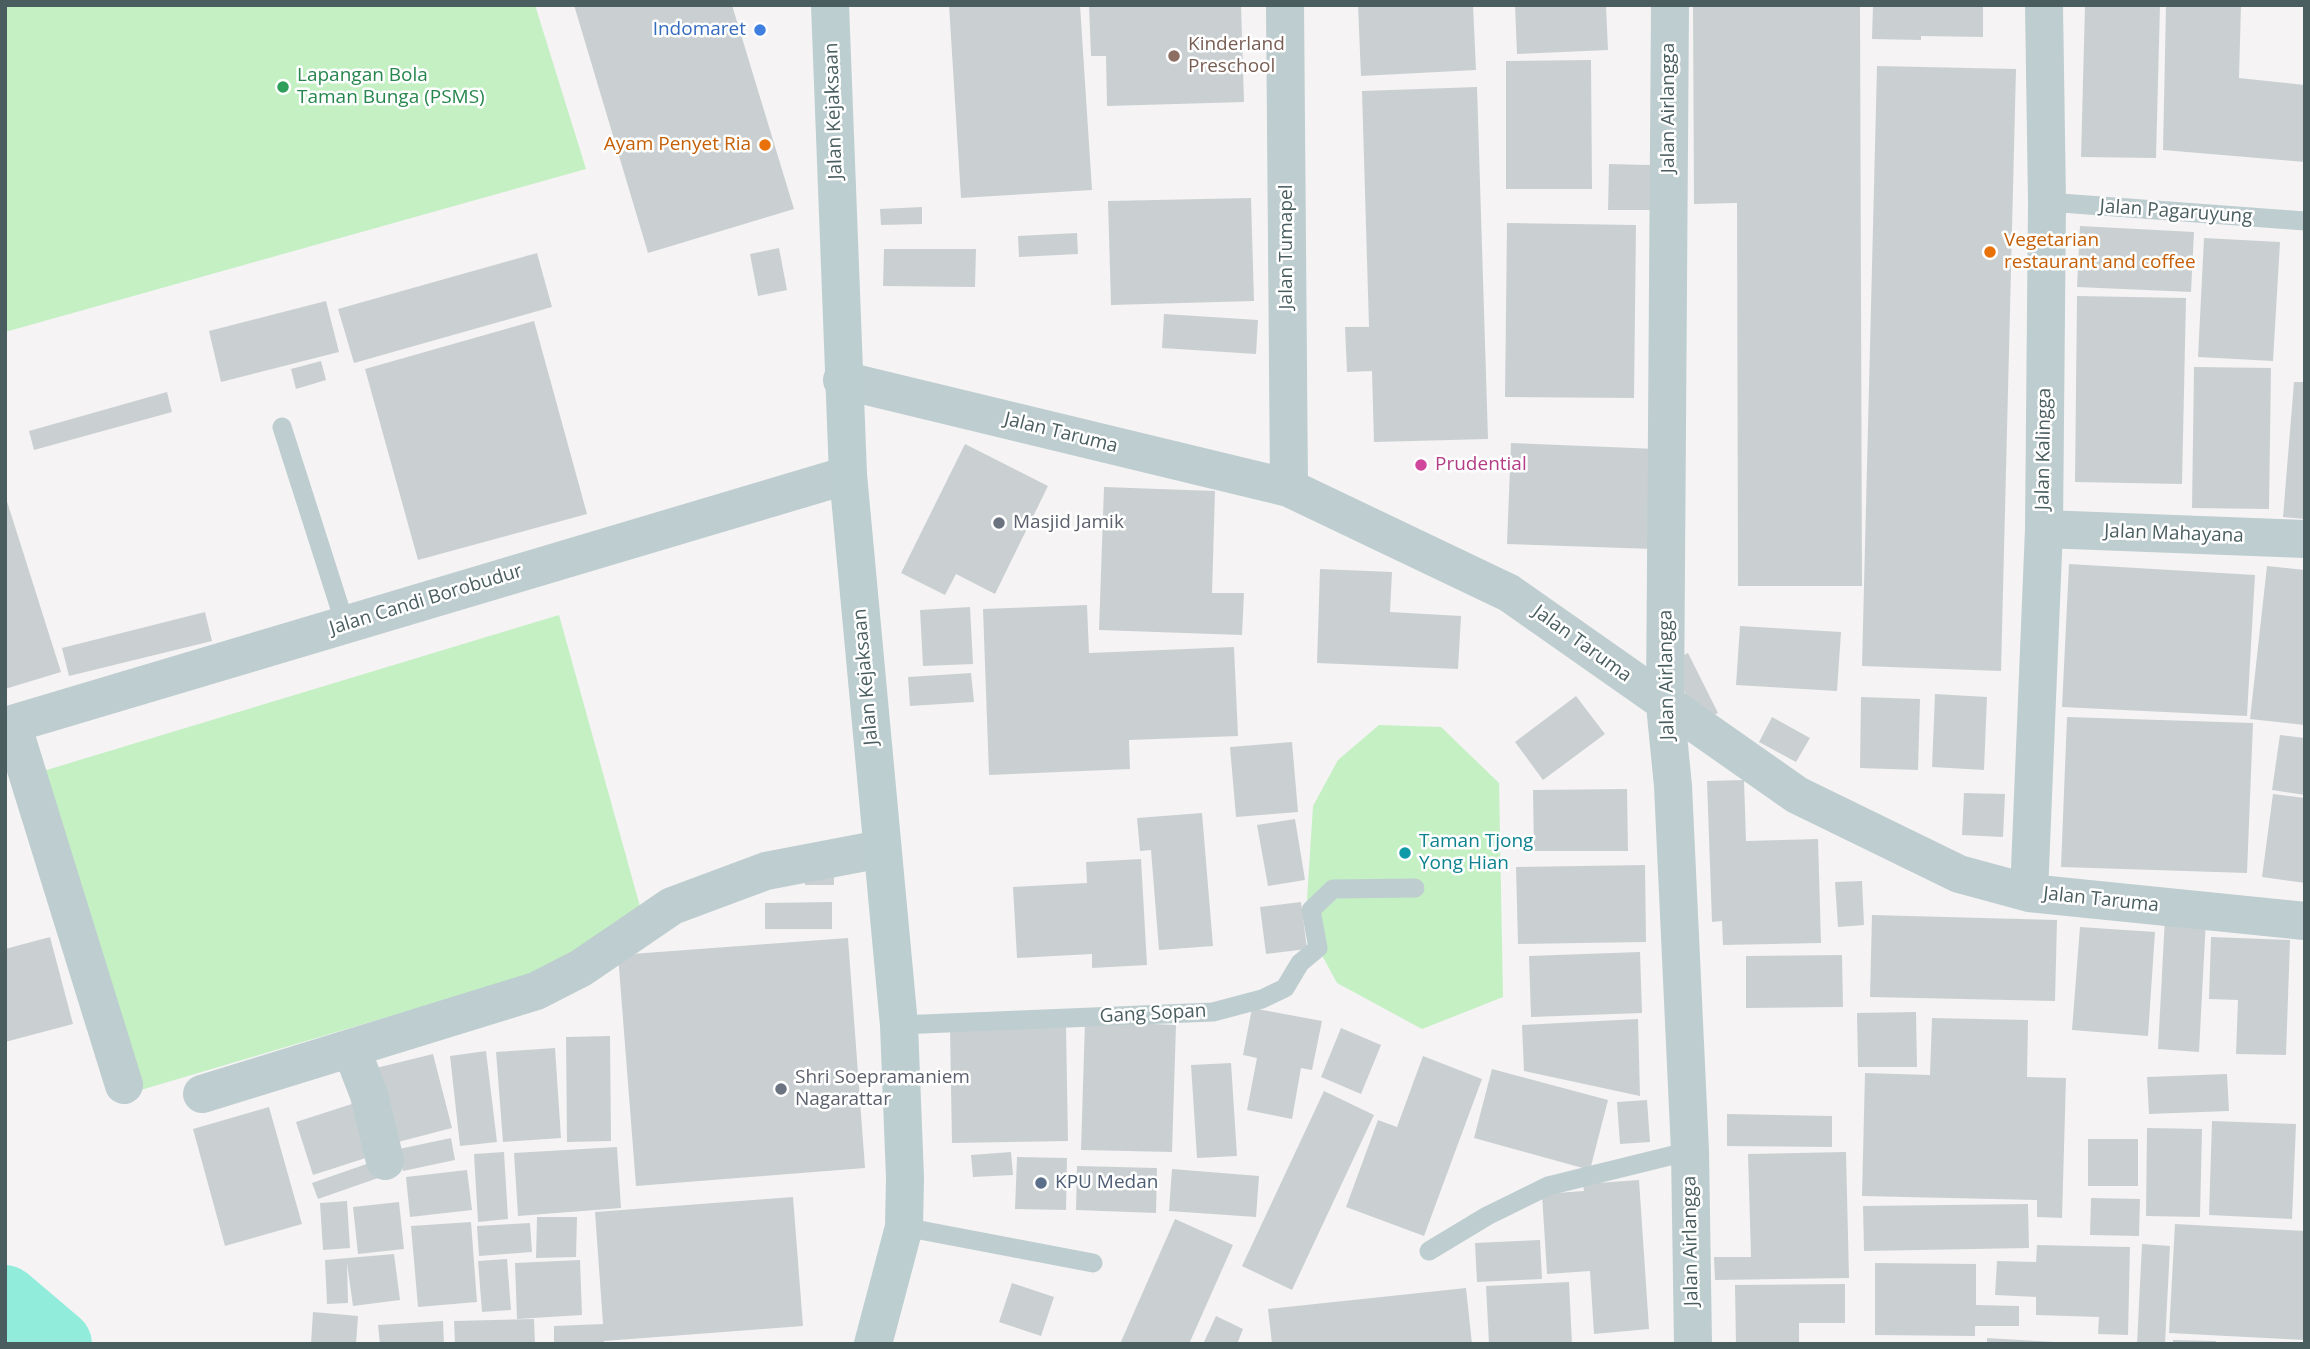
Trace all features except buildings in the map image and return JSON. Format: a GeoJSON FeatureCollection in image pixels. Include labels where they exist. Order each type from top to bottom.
{"type":"FeatureCollection","features":[{"type":"Feature","properties":{"kind":"main road","name":"Jalan Kejaksaan"},"geometry":{"type":"LineString","coordinates":[[831,5],[842,380],[848,475],[899,1025],[904,1227],[873,1344]]}},
{"type":"Feature","properties":{"kind":"street","name":"Jalan Tumapel"},"geometry":{"type":"LineString","coordinates":[[1285,5],[1289,488]]}},
{"type":"Feature","properties":{"kind":"street","name":"Jalan Airlangga"},"geometry":{"type":"LineString","coordinates":[[1670,5],[1665,705],[1672,786],[1690,1151],[1693,1344]]}},
{"type":"Feature","properties":{"kind":"street","name":"Jalan Kalingga"},"geometry":{"type":"LineString","coordinates":[[2029,893],[2044,529],[2047,202],[2044,5]]}},
{"type":"Feature","properties":{"kind":"street","name":"Jalan Taruma"},"geometry":{"type":"LineString","coordinates":[[842,380],[1289,488],[1509,593],[1665,705],[1797,795],[1959,874],[2029,893],[2305,921]]}},
{"type":"Feature","properties":{"kind":"street","name":"Jalan Candi Borobudur"},"geometry":{"type":"LineString","coordinates":[[8,725],[848,475]]}},
{"type":"Feature","properties":{"kind":"street","name":"Jalan Mahayana"},"geometry":{"type":"LineString","coordinates":[[2044,529],[2305,539]]}},
{"type":"Feature","properties":{"kind":"street"},"geometry":{"type":"LineString","coordinates":[[8,725],[124,1085]]}},
{"type":"Feature","properties":{"kind":"street"},"geometry":{"type":"LineString","coordinates":[[202,1094],[536,991],[581,968],[672,906],[766,871],[881,849]]}},
{"type":"Feature","properties":{"kind":"street"},"geometry":{"type":"LineString","coordinates":[[351,1048],[369,1095],[385,1161]]}},
{"type":"Feature","properties":{"kind":"lane","name":"Jalan Pagaruyung"},"geometry":{"type":"LineString","coordinates":[[2047,202],[2305,221]]}},
{"type":"Feature","properties":{"kind":"lane"},"geometry":{"type":"LineString","coordinates":[[282,427],[345,624]]}},
{"type":"Feature","properties":{"kind":"lane","name":"Gang Sopan"},"geometry":{"type":"LineString","coordinates":[[899,1025],[1213,1013],[1262,999],[1284,988],[1300,963],[1318,948],[1311,910],[1334,889],[1415,888]]}},
{"type":"Feature","properties":{"kind":"lane"},"geometry":{"type":"LineString","coordinates":[[1429,1251],[1487,1216],[1548,1186],[1690,1151]]}},
{"type":"Feature","properties":{"kind":"lane"},"geometry":{"type":"LineString","coordinates":[[904,1227],[1093,1262]]}},
{"type":"Feature","properties":{"kind":"green space","name":"Lapangan Bola Taman Bunga (PSMS)"},"geometry":{"type":"Polygon","coordinates":[[[5,5],[535,5],[586,169],[5,332],[5,5]]]}},
{"type":"Feature","properties":{"kind":"green space"},"geometry":{"type":"Polygon","coordinates":[[[559,615],[641,910],[583,959],[134,1092],[40,772],[559,615]]]}},
{"type":"Feature","properties":{"kind":"green space","name":"Taman Tjong Yong Hian"},"geometry":{"type":"Polygon","coordinates":[[[1379,725],[1441,727],[1499,783],[1503,997],[1422,1029],[1337,983],[1318,948],[1307,900],[1313,806],[1338,760],[1379,725]]]}},
{"type":"Feature","properties":{"kind":"waterway"},"geometry":{"type":"LineString","coordinates":[[5,1299],[58,1344]]}},
{"type":"Feature","properties":{"kind":"place","name":"Indomaret"},"geometry":{"type":"Point","coordinates":[760,30]}},
{"type":"Feature","properties":{"kind":"place","name":"Kinderland Preschool"},"geometry":{"type":"Point","coordinates":[1174,56]}},
{"type":"Feature","properties":{"kind":"place","name":"Lapangan Bola Taman Bunga (PSMS)"},"geometry":{"type":"Point","coordinates":[283,87]}},
{"type":"Feature","properties":{"kind":"place","name":"Ayam Penyet Ria"},"geometry":{"type":"Point","coordinates":[765,145]}},
{"type":"Feature","properties":{"kind":"place","name":"Vegetarian restaurant and coffee"},"geometry":{"type":"Point","coordinates":[1990,252]}},
{"type":"Feature","properties":{"kind":"place","name":"Prudential"},"geometry":{"type":"Point","coordinates":[1421,465]}},
{"type":"Feature","properties":{"kind":"place","name":"Masjid Jamik"},"geometry":{"type":"Point","coordinates":[999,523]}},
{"type":"Feature","properties":{"kind":"place","name":"Taman Tjong Yong Hian"},"geometry":{"type":"Point","coordinates":[1405,853]}},
{"type":"Feature","properties":{"kind":"place","name":"Shri Soepramaniem Nagarattar"},"geometry":{"type":"Point","coordinates":[781,1089]}},
{"type":"Feature","properties":{"kind":"place","name":"KPU Medan"},"geometry":{"type":"Point","coordinates":[1041,1183]}}]}
